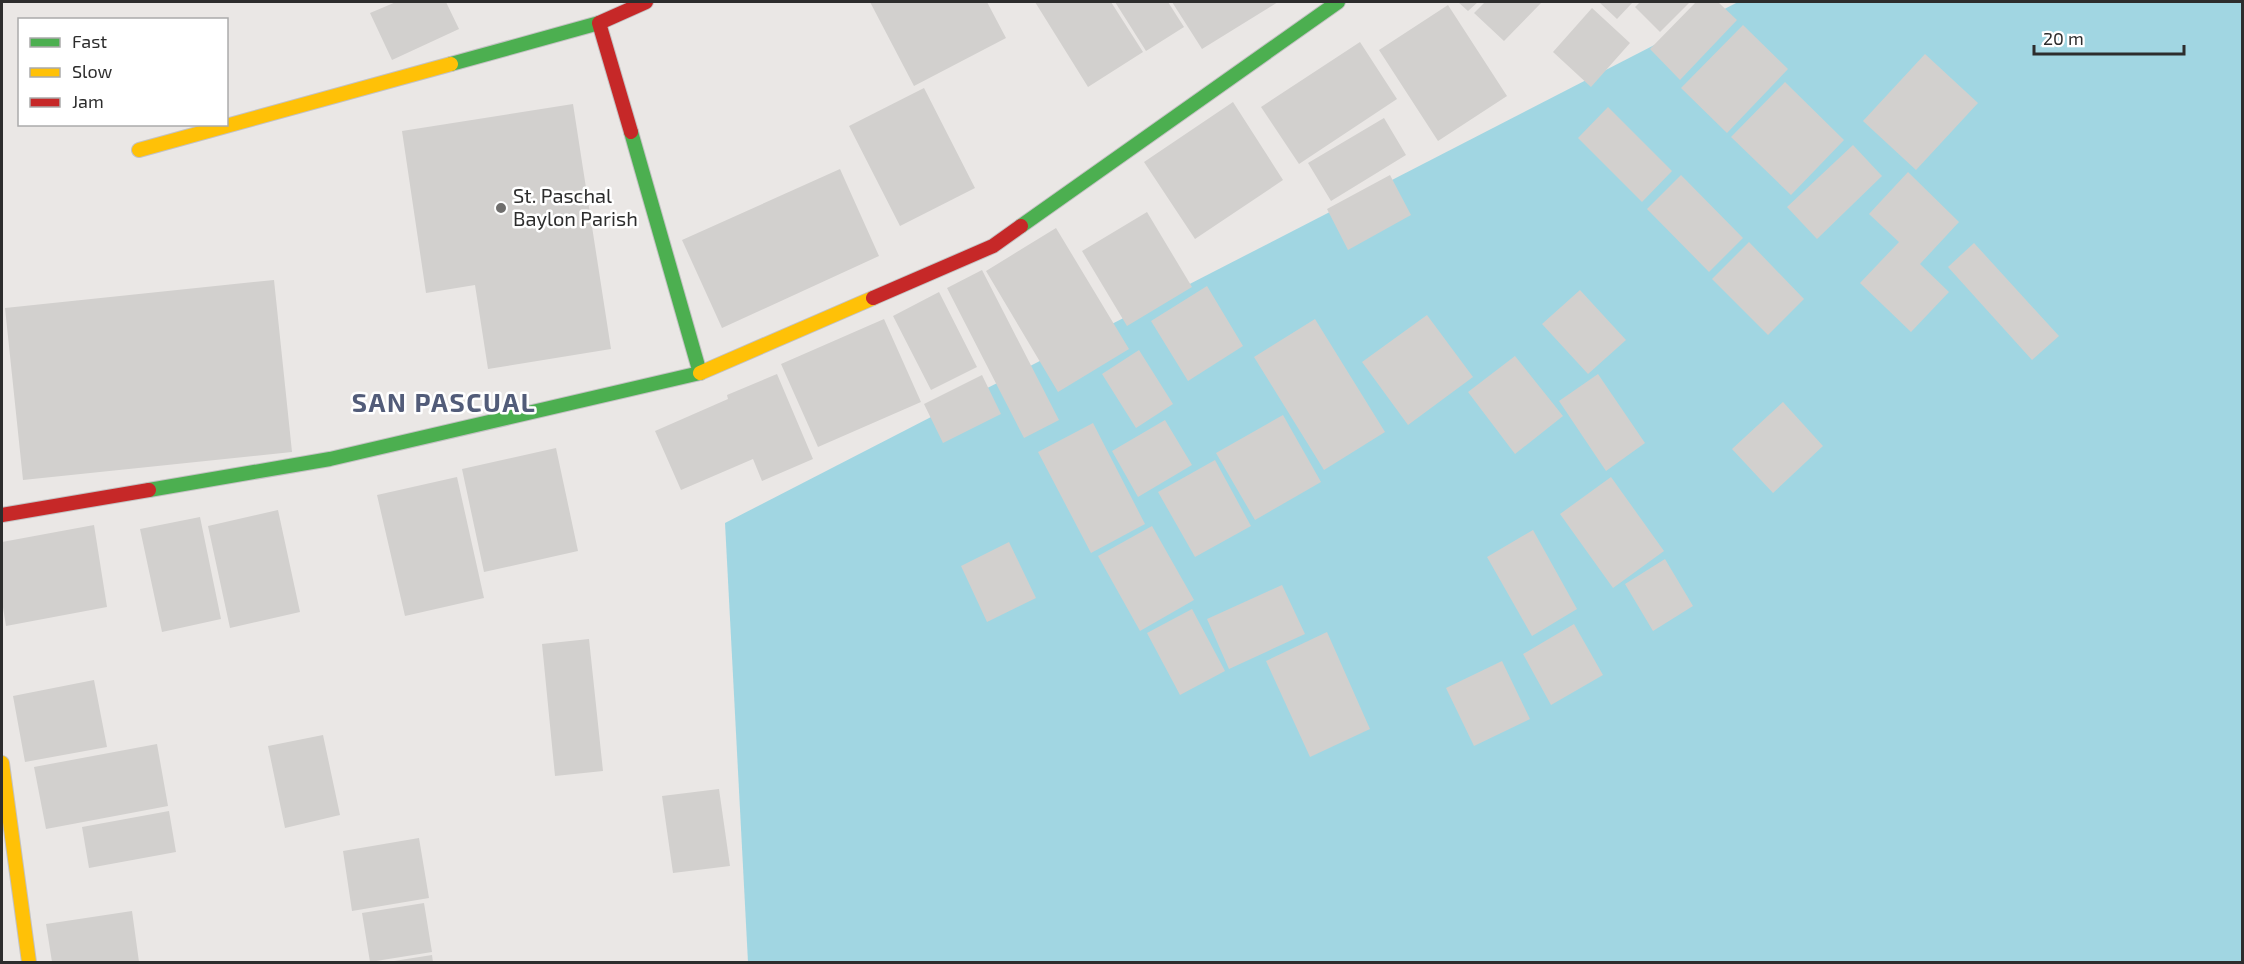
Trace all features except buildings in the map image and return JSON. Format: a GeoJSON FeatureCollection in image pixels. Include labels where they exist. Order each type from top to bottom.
{"type":"FeatureCollection","features":[{"type":"Feature","properties":{"kind":"main road"},"geometry":{"type":"LineString","coordinates":[[228,125],[599,23],[646,2]]}},
{"type":"Feature","properties":{"kind":"main road"},"geometry":{"type":"LineString","coordinates":[[2,515],[330,459],[700,374],[993,246],[1338,2]]}},
{"type":"Feature","properties":{"kind":"main road"},"geometry":{"type":"LineString","coordinates":[[599,23],[700,374]]}},
{"type":"Feature","properties":{"kind":"main road"},"geometry":{"type":"LineString","coordinates":[[139,150],[226,126]]}},
{"type":"Feature","properties":{"kind":"main road"},"geometry":{"type":"LineString","coordinates":[[2,763],[29,963]]}},
{"type":"Feature","properties":{"kind":"water"},"geometry":{"type":"Polygon","coordinates":[[[1738,2],[2242,2],[2242,962],[748,962],[725,523],[1738,2]]]}},
{"type":"Feature","properties":{"kind":"traffic: fast"},"geometry":{"type":"LineString","coordinates":[[1021,226],[1338,2]]}},
{"type":"Feature","properties":{"kind":"traffic: fast"},"geometry":{"type":"LineString","coordinates":[[451,64],[599,23]]}},
{"type":"Feature","properties":{"kind":"traffic: fast"},"geometry":{"type":"LineString","coordinates":[[149,490],[330,459],[700,373],[631,132]]}},
{"type":"Feature","properties":{"kind":"traffic: slow"},"geometry":{"type":"LineString","coordinates":[[228,125],[451,64]]}},
{"type":"Feature","properties":{"kind":"traffic: slow"},"geometry":{"type":"LineString","coordinates":[[139,150],[226,126]]}},
{"type":"Feature","properties":{"kind":"traffic: slow"},"geometry":{"type":"LineString","coordinates":[[700,373],[873,298]]}},
{"type":"Feature","properties":{"kind":"traffic: slow"},"geometry":{"type":"LineString","coordinates":[[2,763],[29,962]]}},
{"type":"Feature","properties":{"kind":"traffic: jam"},"geometry":{"type":"LineString","coordinates":[[631,132],[599,23],[646,2]]}},
{"type":"Feature","properties":{"kind":"traffic: jam"},"geometry":{"type":"LineString","coordinates":[[873,298],[993,246],[1021,226]]}},
{"type":"Feature","properties":{"kind":"traffic: jam"},"geometry":{"type":"LineString","coordinates":[[2,515],[149,490]]}},
{"type":"Feature","properties":{"kind":"place","name":"St. Paschal Baylon Parish"},"geometry":{"type":"Point","coordinates":[501,208]}},
{"type":"Feature","properties":{"kind":"district","name":"SAN PASCUAL"},"geometry":{"type":"Point","coordinates":[444,403]}}]}
